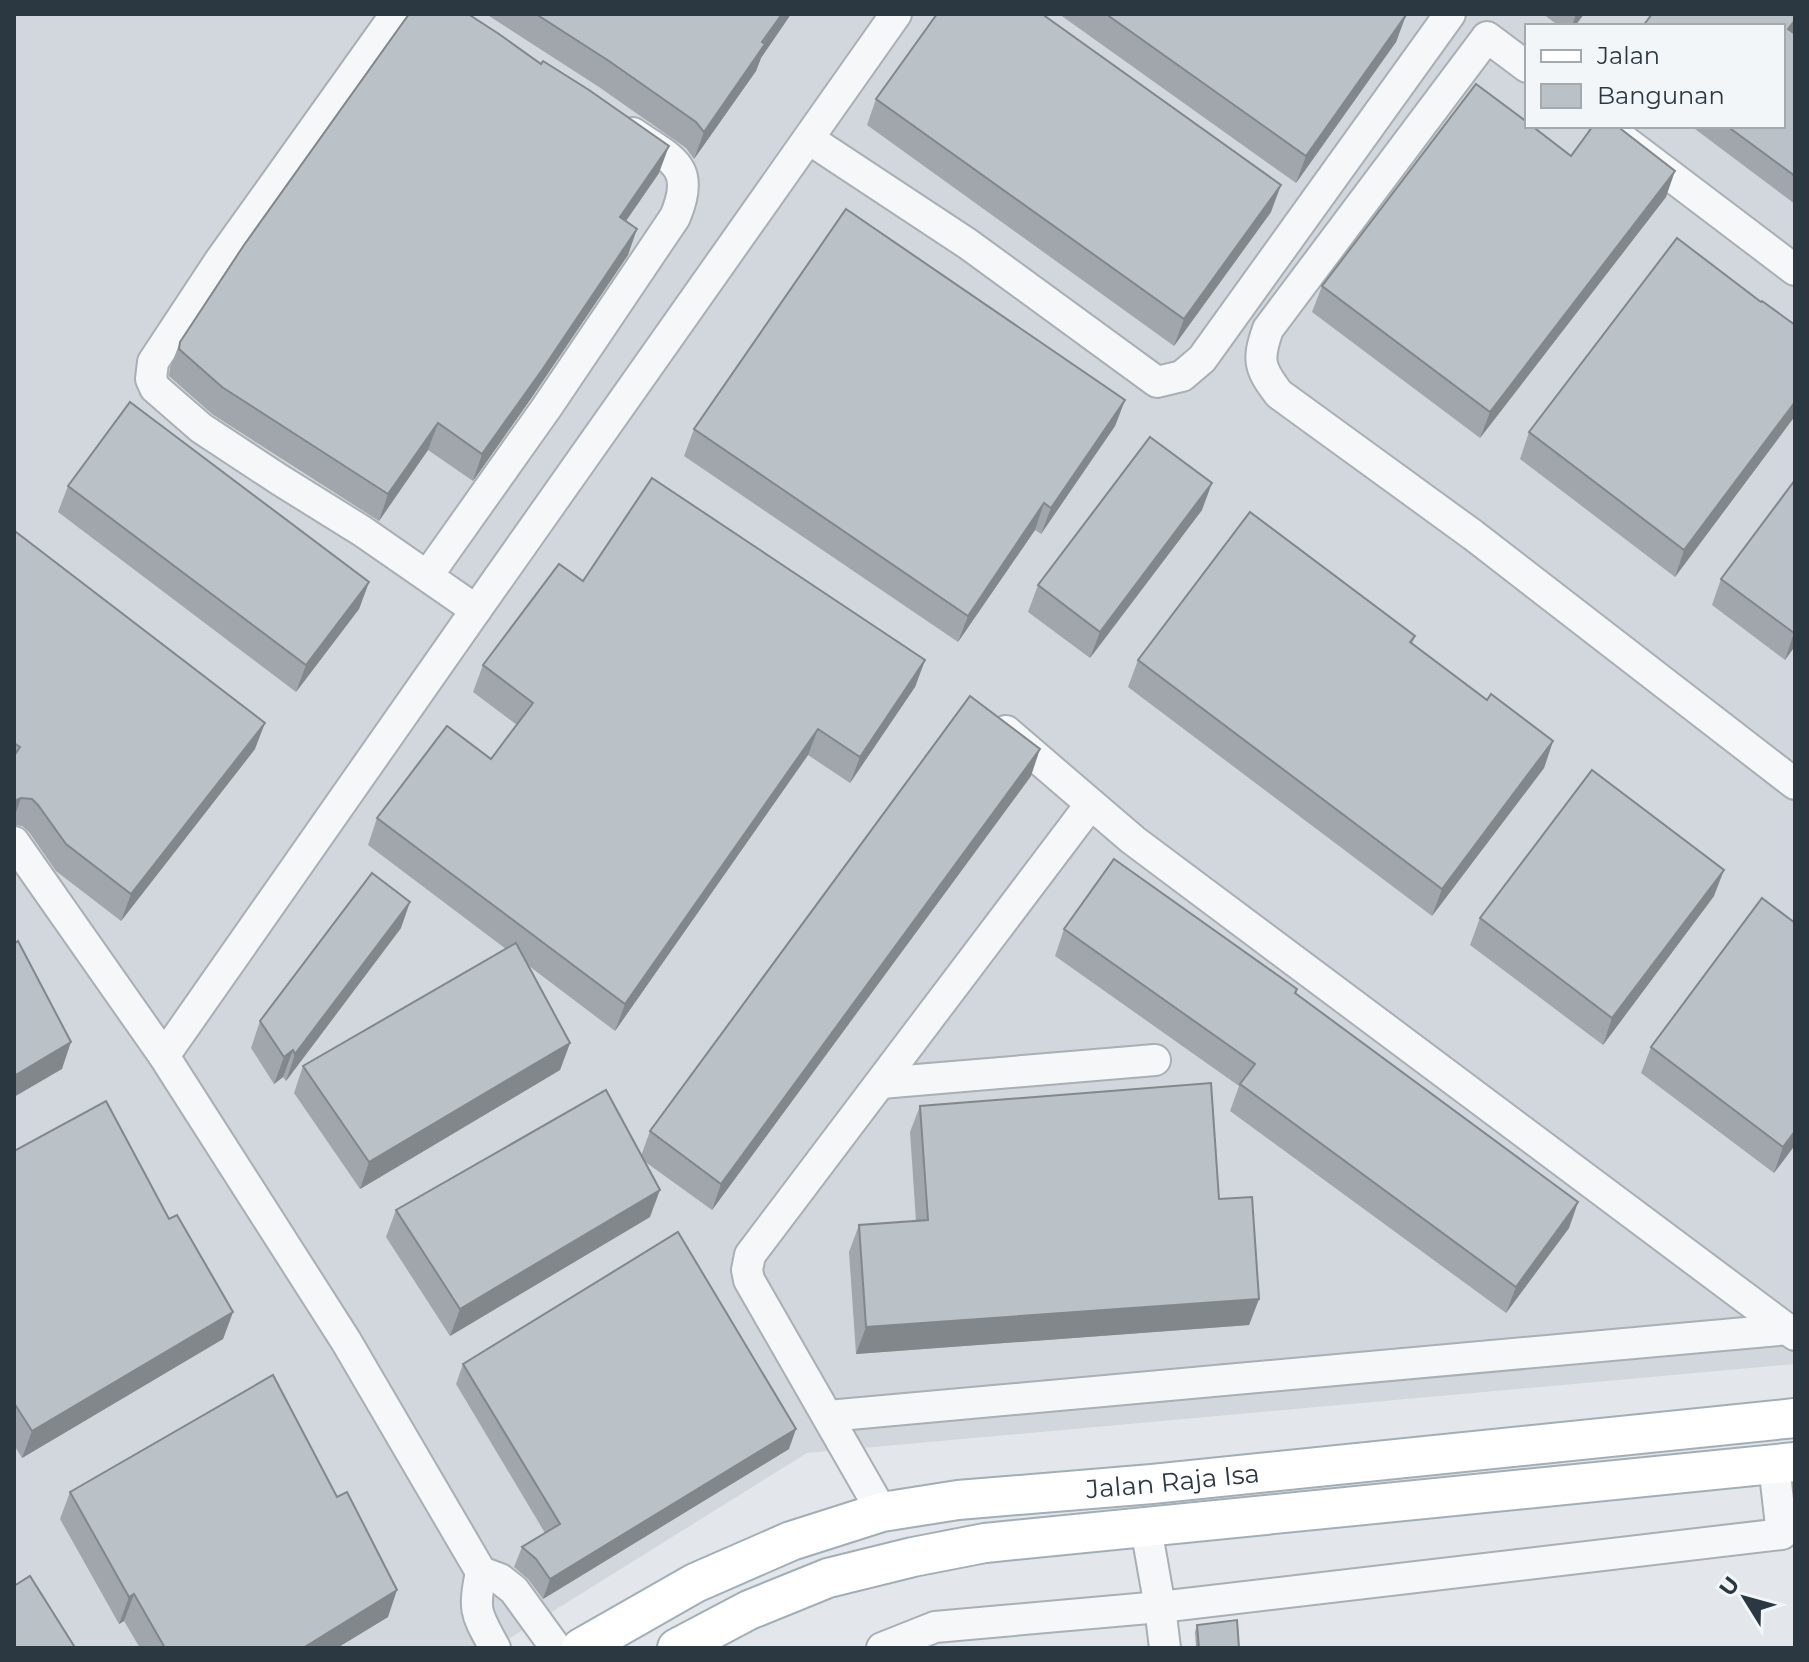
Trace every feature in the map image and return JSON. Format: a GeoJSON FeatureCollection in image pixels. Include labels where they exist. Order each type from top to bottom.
{"type":"FeatureCollection","features":[{"type":"Feature","properties":{"kind":"main road","name":"Jalan Raja Isa"},"geometry":{"type":"LineString","coordinates":[[581,1648],[695,1583],[791,1541],[882,1512],[958,1500],[1152,1484],[1795,1418]]}},
{"type":"Feature","properties":{"kind":"main road","name":"Jalan Raja Isa"},"geometry":{"type":"LineString","coordinates":[[677,1648],[749,1610],[828,1578],[985,1543],[1785,1463]]}},
{"type":"Feature","properties":{"kind":"street"},"geometry":{"type":"LineString","coordinates":[[396,14],[219,262],[153,362],[150,372],[155,388],[201,428],[362,531],[476,610]]}},
{"type":"Feature","properties":{"kind":"street"},"geometry":{"type":"LineString","coordinates":[[164,1056],[896,14]]}},
{"type":"Feature","properties":{"kind":"street"},"geometry":{"type":"LineString","coordinates":[[809,139],[968,244],[1157,382],[1182,376],[1202,359],[1450,14]]}},
{"type":"Feature","properties":{"kind":"street"},"geometry":{"type":"LineString","coordinates":[[1525,66],[1487,37],[1268,329],[1260,363],[1266,378],[1279,394],[1473,535],[1795,784]]}},
{"type":"Feature","properties":{"kind":"street"},"geometry":{"type":"LineString","coordinates":[[428,575],[556,395],[675,217],[682,200],[682,174],[676,163],[614,119]]}},
{"type":"Feature","properties":{"kind":"street"},"geometry":{"type":"LineString","coordinates":[[1608,128],[1795,270]]}},
{"type":"Feature","properties":{"kind":"street"},"geometry":{"type":"LineString","coordinates":[[990,717],[1133,840],[1792,1332]]}},
{"type":"Feature","properties":{"kind":"street"},"geometry":{"type":"LineString","coordinates":[[882,1512],[749,1280],[747,1263],[758,1244],[1090,805]]}},
{"type":"Feature","properties":{"kind":"street"},"geometry":{"type":"LineString","coordinates":[[14,842],[164,1056],[346,1341],[481,1572],[476,1607],[495,1648]]}},
{"type":"Feature","properties":{"kind":"street"},"geometry":{"type":"LineString","coordinates":[[881,1083],[1155,1060]]}},
{"type":"Feature","properties":{"kind":"street"},"geometry":{"type":"LineString","coordinates":[[828,1416],[1792,1332]]}},
{"type":"Feature","properties":{"kind":"street"},"geometry":{"type":"LineString","coordinates":[[882,1648],[935,1627],[1160,1607],[1789,1534],[1785,1463]]}},
{"type":"Feature","properties":{"kind":"street"},"geometry":{"type":"LineString","coordinates":[[1146,1528],[1165,1648]]}},
{"type":"Feature","properties":{"kind":"street"},"geometry":{"type":"LineString","coordinates":[[481,1572],[500,1579],[514,1590],[556,1648]]}},
{"type":"Feature","properties":{"kind":"shaded area"},"geometry":{"type":"Polygon","coordinates":[[[14,14],[1795,14],[1795,1364],[807,1453],[494,1648],[14,1648],[14,14]]]}},
{"type":"Feature","properties":{"kind":"building"},"geometry":{"type":"Polygon","coordinates":[[[409,14],[468,14],[541,64],[543,61],[589,90],[669,146],[620,217],[637,229],[482,454],[438,423],[388,494],[222,387],[179,349],[180,342],[244,245],[409,14]]]}},
{"type":"Feature","properties":{"kind":"building"},"geometry":{"type":"Polygon","coordinates":[[[536,14],[782,14],[704,132],[696,122],[536,14]]]}},
{"type":"Feature","properties":{"kind":"building"},"geometry":{"type":"Polygon","coordinates":[[[937,14],[1042,14],[1281,185],[1184,319],[876,99],[937,14]]]}},
{"type":"Feature","properties":{"kind":"building"},"geometry":{"type":"Polygon","coordinates":[[[1106,14],[1404,14],[1406,15],[1306,156],[1106,14]]]}},
{"type":"Feature","properties":{"kind":"building"},"geometry":{"type":"Polygon","coordinates":[[[1652,14],[1795,14],[1795,20],[1788,29],[1795,34],[1795,176],[1730,128],[1785,128],[1785,24],[1644,24],[1652,14]]]}},
{"type":"Feature","properties":{"kind":"building"},"geometry":{"type":"Polygon","coordinates":[[[1476,84],[1525,121],[1525,128],[1535,128],[1571,156],[1592,128],[1620,128],[1675,171],[1490,412],[1322,286],[1476,84]]]}},
{"type":"Feature","properties":{"kind":"building"},"geometry":{"type":"Polygon","coordinates":[[[846,209],[1125,400],[1051,508],[1044,503],[968,616],[694,429],[846,209]]]}},
{"type":"Feature","properties":{"kind":"building"},"geometry":{"type":"Polygon","coordinates":[[[1677,238],[1795,325],[1795,402],[1684,550],[1529,432],[1677,238]]]}},
{"type":"Feature","properties":{"kind":"building"},"geometry":{"type":"Polygon","coordinates":[[[130,402],[369,582],[306,665],[68,486],[130,402]]]}},
{"type":"Feature","properties":{"kind":"building"},"geometry":{"type":"Polygon","coordinates":[[[1150,437],[1212,483],[1100,632],[1038,585],[1150,437]]]}},
{"type":"Feature","properties":{"kind":"building"},"geometry":{"type":"Polygon","coordinates":[[[652,478],[925,660],[860,757],[818,729],[625,1004],[377,818],[447,726],[491,759],[533,703],[483,665],[559,564],[583,581],[652,478]]]}},
{"type":"Feature","properties":{"kind":"building"},"geometry":{"type":"Polygon","coordinates":[[[1795,480],[1795,632],[1794,633],[1721,579],[1795,480]]]}},
{"type":"Feature","properties":{"kind":"building"},"geometry":{"type":"Polygon","coordinates":[[[1250,512],[1415,636],[1410,642],[1487,700],[1491,694],[1553,741],[1442,889],[1138,660],[1250,512]]]}},
{"type":"Feature","properties":{"kind":"building"},"geometry":{"type":"Polygon","coordinates":[[[16,532],[265,723],[131,894],[66,844],[32,799],[14,801],[14,756],[20,747],[14,743],[16,532]]]}},
{"type":"Feature","properties":{"kind":"building"},"geometry":{"type":"Polygon","coordinates":[[[970,696],[1040,749],[721,1184],[650,1131],[970,696]]]}},
{"type":"Feature","properties":{"kind":"building"},"geometry":{"type":"Polygon","coordinates":[[[1592,770],[1724,870],[1612,1018],[1480,918],[1592,770]]]}},
{"type":"Feature","properties":{"kind":"building"},"geometry":{"type":"Polygon","coordinates":[[[1114,859],[1297,989],[1295,993],[1578,1202],[1516,1287],[1240,1084],[1255,1064],[1064,929],[1114,859]]]}},
{"type":"Feature","properties":{"kind":"building"},"geometry":{"type":"Polygon","coordinates":[[[372,873],[410,902],[295,1054],[293,1050],[284,1057],[260,1021],[372,873]]]}},
{"type":"Feature","properties":{"kind":"building"},"geometry":{"type":"Polygon","coordinates":[[[1762,898],[1795,923],[1795,1131],[1783,1147],[1651,1047],[1762,898]]]}},
{"type":"Feature","properties":{"kind":"building"},"geometry":{"type":"Polygon","coordinates":[[[18,941],[71,1042],[14,1076],[14,944],[18,941]]]}},
{"type":"Feature","properties":{"kind":"building"},"geometry":{"type":"Polygon","coordinates":[[[516,943],[570,1043],[369,1162],[303,1066],[516,943]]]}},
{"type":"Feature","properties":{"kind":"building"},"geometry":{"type":"Polygon","coordinates":[[[1211,1083],[1219,1199],[1252,1197],[1259,1299],[866,1327],[859,1225],[928,1220],[920,1106],[1211,1083]]]}},
{"type":"Feature","properties":{"kind":"building"},"geometry":{"type":"Polygon","coordinates":[[[606,1090],[660,1190],[460,1309],[396,1210],[606,1090]]]}},
{"type":"Feature","properties":{"kind":"building"},"geometry":{"type":"Polygon","coordinates":[[[106,1101],[169,1219],[177,1215],[233,1312],[32,1431],[14,1403],[14,1151],[106,1101]]]}},
{"type":"Feature","properties":{"kind":"building"},"geometry":{"type":"Polygon","coordinates":[[[678,1232],[796,1429],[550,1579],[536,1559],[522,1547],[560,1524],[463,1364],[678,1232]]]}},
{"type":"Feature","properties":{"kind":"building"},"geometry":{"type":"Polygon","coordinates":[[[273,1375],[337,1497],[347,1492],[397,1590],[303,1648],[165,1648],[134,1594],[129,1597],[70,1492],[273,1375]]]}},
{"type":"Feature","properties":{"kind":"building"},"geometry":{"type":"Polygon","coordinates":[[[30,1576],[74,1646],[71,1648],[14,1648],[14,1586],[30,1576]]]}},
{"type":"Feature","properties":{"kind":"building"},"geometry":{"type":"Polygon","coordinates":[[[1237,1620],[1239,1648],[1199,1648],[1197,1625],[1237,1620]]]}}]}
